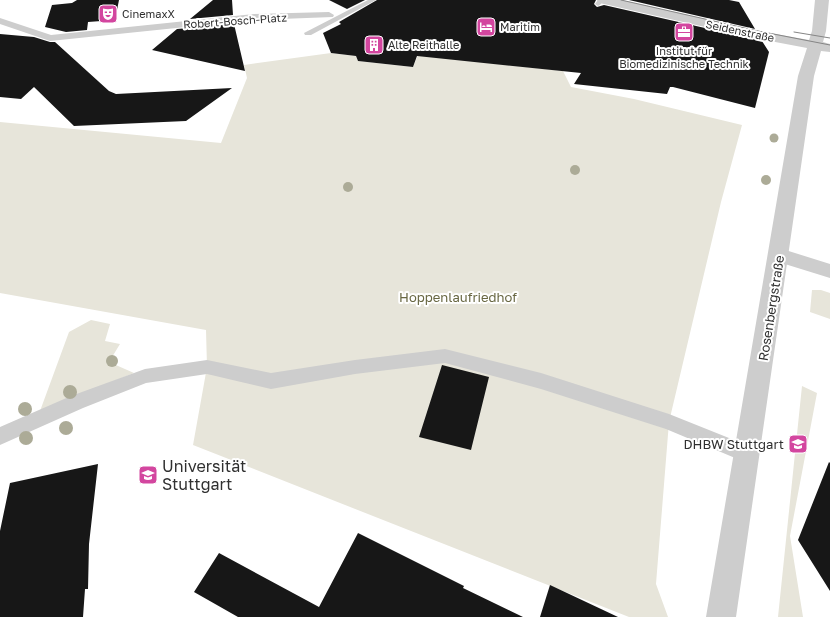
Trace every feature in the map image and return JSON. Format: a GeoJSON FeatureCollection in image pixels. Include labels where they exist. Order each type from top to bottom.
{"type":"FeatureCollection","features":[{"type":"Feature","properties":{"kind":"street","name":"Seidenstraße"},"geometry":{"type":"LineString","coordinates":[[638,0],[724,19],[800,29],[823,40]]}},
{"type":"Feature","properties":{"kind":"street","name":"Rosenbergstraße"},"geometry":{"type":"LineString","coordinates":[[721,617],[806,76],[823,40],[822,0]]}},
{"type":"Feature","properties":{"kind":"street","name":"Seidenstraße"},"geometry":{"type":"LineString","coordinates":[[601,1],[749,33],[823,40]]}},
{"type":"Feature","properties":{"kind":"street","name":"Robert-Bosch-Platz"},"geometry":{"type":"LineString","coordinates":[[0,21],[50,38],[254,17],[329,15]]}},
{"type":"Feature","properties":{"kind":"street"},"geometry":{"type":"LineString","coordinates":[[779,255],[830,270]]}},
{"type":"Feature","properties":{"kind":"street"},"geometry":{"type":"LineString","coordinates":[[0,436],[77,402],[145,376],[207,367],[271,381],[354,367],[445,356],[541,381],[669,422],[747,454]]}},
{"type":"Feature","properties":{"kind":"lane"},"geometry":{"type":"LineString","coordinates":[[308,33],[373,0]]}},
{"type":"Feature","properties":{"kind":"green space","name":"Hoppenlaufriedhof"},"geometry":{"type":"Polygon","coordinates":[[[331,53],[356,56],[358,61],[413,67],[418,55],[563,71],[571,87],[634,99],[742,125],[721,202],[669,422],[656,584],[668,617],[629,617],[193,445],[207,367],[206,330],[0,293],[0,122],[221,143],[247,78],[244,65],[331,53]]]}},
{"type":"Feature","properties":{"kind":"green space"},"geometry":{"type":"Polygon","coordinates":[[[812,290],[821,290],[830,293],[830,319],[810,312],[812,290]]]}},
{"type":"Feature","properties":{"kind":"green space"},"geometry":{"type":"Polygon","coordinates":[[[91,320],[110,324],[105,341],[120,344],[109,362],[134,373],[40,411],[69,332],[91,320]]]}},
{"type":"Feature","properties":{"kind":"green space"},"geometry":{"type":"Polygon","coordinates":[[[802,386],[817,393],[790,536],[803,617],[778,617],[802,386]]]}},
{"type":"Feature","properties":{"kind":"building"},"geometry":{"type":"Polygon","coordinates":[[[77,0],[119,0],[115,20],[88,22],[87,30],[66,32],[45,27],[52,5],[72,3],[77,0]]]}},
{"type":"Feature","properties":{"kind":"building"},"geometry":{"type":"Polygon","coordinates":[[[213,0],[232,0],[233,15],[190,19],[213,0]]]}},
{"type":"Feature","properties":{"kind":"building"},"geometry":{"type":"Polygon","coordinates":[[[329,0],[365,0],[347,9],[329,0]]]}},
{"type":"Feature","properties":{"kind":"building"},"geometry":{"type":"Polygon","coordinates":[[[377,0],[596,0],[594,4],[597,7],[604,5],[762,41],[769,52],[755,108],[673,87],[670,87],[667,94],[574,84],[581,73],[417,56],[413,67],[358,61],[356,56],[331,53],[323,33],[341,24],[339,22],[377,0]]]}},
{"type":"Feature","properties":{"kind":"building"},"geometry":{"type":"Polygon","coordinates":[[[629,0],[729,0],[739,2],[755,29],[629,0]]]}},
{"type":"Feature","properties":{"kind":"building"},"geometry":{"type":"Polygon","coordinates":[[[234,24],[245,71],[152,50],[177,29],[234,24]]]}},
{"type":"Feature","properties":{"kind":"building"},"geometry":{"type":"Polygon","coordinates":[[[0,34],[34,37],[55,42],[109,91],[116,94],[232,88],[186,121],[74,126],[34,87],[21,99],[0,97],[0,34]]]}},
{"type":"Feature","properties":{"kind":"building"},"geometry":{"type":"Polygon","coordinates":[[[442,365],[489,377],[471,450],[419,437],[442,365]]]}},
{"type":"Feature","properties":{"kind":"building"},"geometry":{"type":"Polygon","coordinates":[[[829,462],[830,463],[830,591],[798,540],[829,462]]]}},
{"type":"Feature","properties":{"kind":"building"},"geometry":{"type":"Polygon","coordinates":[[[98,464],[89,544],[88,589],[85,589],[83,617],[0,617],[0,531],[10,483],[98,464]]]}},
{"type":"Feature","properties":{"kind":"building"},"geometry":{"type":"Polygon","coordinates":[[[358,533],[464,586],[463,588],[523,617],[238,617],[194,592],[219,553],[319,607],[358,533]]]}},
{"type":"Feature","properties":{"kind":"building"},"geometry":{"type":"Polygon","coordinates":[[[550,585],[618,617],[540,617],[550,585]]]}},
{"type":"Feature","properties":{"kind":"tram line"},"geometry":{"type":"LineString","coordinates":[[621,0],[758,31],[830,45]]}},
{"type":"Feature","properties":{"kind":"tram line"},"geometry":{"type":"LineString","coordinates":[[794,32],[830,38]]}},
{"type":"Feature","properties":{"kind":"place","name":"CinemaxX"},"geometry":{"type":"Point","coordinates":[108,14]}},
{"type":"Feature","properties":{"kind":"place","name":"Maritim"},"geometry":{"type":"Point","coordinates":[486,27]}},
{"type":"Feature","properties":{"kind":"place","name":"Institut für Biomedizinische Technik"},"geometry":{"type":"Point","coordinates":[684,32]}},
{"type":"Feature","properties":{"kind":"place","name":"Alte Reithalle"},"geometry":{"type":"Point","coordinates":[374,45]}},
{"type":"Feature","properties":{"kind":"place","name":"DHBW Stuttgart"},"geometry":{"type":"Point","coordinates":[798,444]}},
{"type":"Feature","properties":{"kind":"place","name":"Universität Stuttgart"},"geometry":{"type":"Point","coordinates":[148,475]}}]}
